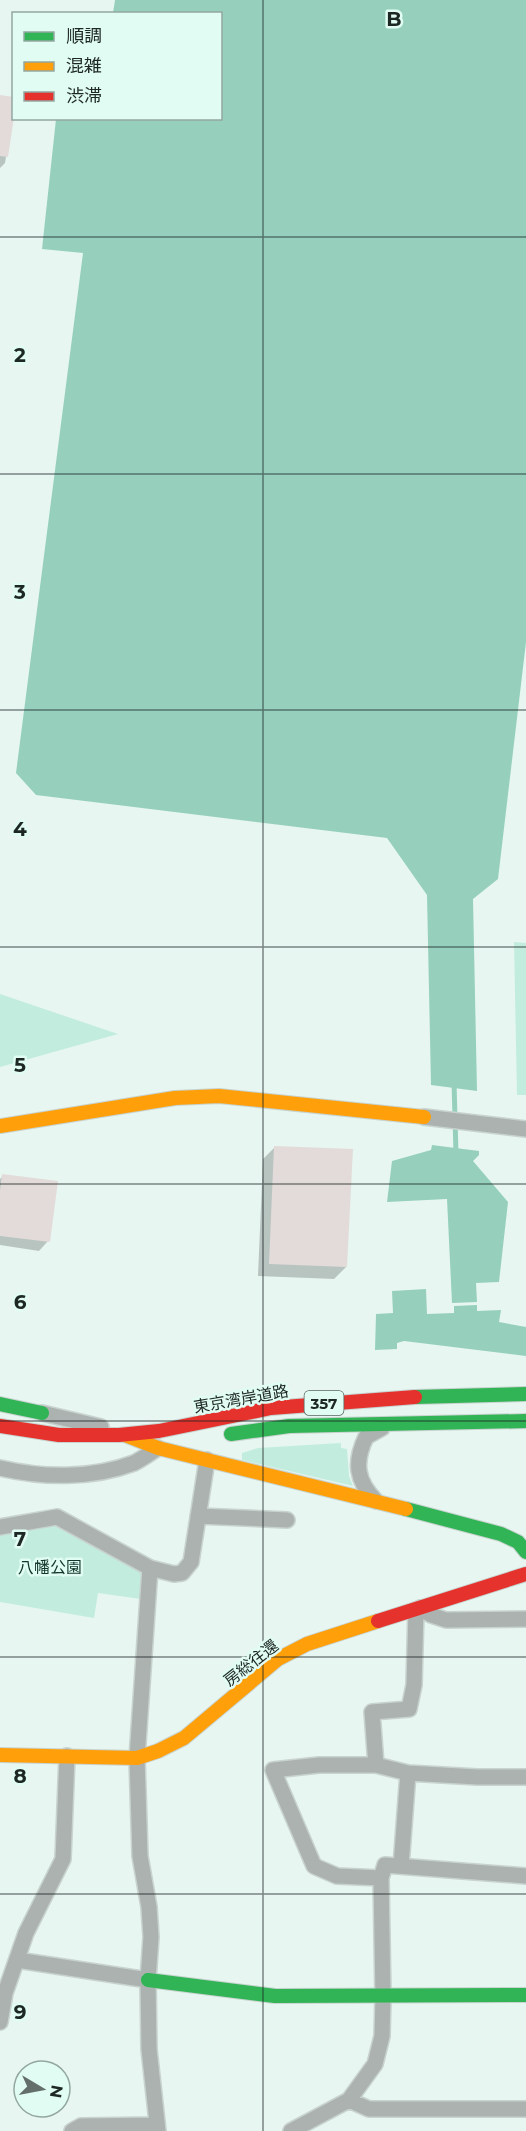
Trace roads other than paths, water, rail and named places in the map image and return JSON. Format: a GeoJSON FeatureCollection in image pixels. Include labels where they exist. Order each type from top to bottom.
{"type":"FeatureCollection","features":[{"type":"Feature","properties":{"kind":"main road"},"geometry":{"type":"LineString","coordinates":[[0,1126],[175,1098],[219,1096],[424,1117]]}},
{"type":"Feature","properties":{"kind":"main road","name":"東京湾岸道路"},"geometry":{"type":"LineString","coordinates":[[0,1426],[51,1436],[124,1435],[159,1431],[268,1408],[306,1404],[381,1398],[526,1394]]}},
{"type":"Feature","properties":{"kind":"main road"},"geometry":{"type":"LineString","coordinates":[[0,1404],[42,1413]]}},
{"type":"Feature","properties":{"kind":"main road","name":"東京湾岸道路"},"geometry":{"type":"LineString","coordinates":[[213,1438],[289,1426],[526,1421]]}},
{"type":"Feature","properties":{"kind":"main road"},"geometry":{"type":"LineString","coordinates":[[124,1435],[158,1448],[501,1533],[518,1542],[526,1552]]}},
{"type":"Feature","properties":{"kind":"main road"},"geometry":{"type":"LineString","coordinates":[[124,1451],[191,1442]]}},
{"type":"Feature","properties":{"kind":"main road","name":"房総往還"},"geometry":{"type":"LineString","coordinates":[[0,1755],[137,1758],[158,1751],[184,1738],[278,1659],[306,1644],[526,1574]]}},
{"type":"Feature","properties":{"kind":"main road"},"geometry":{"type":"LineString","coordinates":[[148,1980],[275,1996],[526,1995]]}},
{"type":"Feature","properties":{"kind":"street"},"geometry":{"type":"LineString","coordinates":[[424,1117],[526,1129]]}},
{"type":"Feature","properties":{"kind":"street"},"geometry":{"type":"LineString","coordinates":[[42,1413],[97,1425],[124,1435]]}},
{"type":"Feature","properties":{"kind":"street"},"geometry":{"type":"LineString","coordinates":[[376,1501],[363,1486],[359,1477],[359,1459],[366,1437],[376,1430],[393,1424]]}},
{"type":"Feature","properties":{"kind":"street"},"geometry":{"type":"LineString","coordinates":[[0,1468],[47,1475],[81,1474],[135,1462],[158,1448]]}},
{"type":"Feature","properties":{"kind":"street"},"geometry":{"type":"LineString","coordinates":[[0,1527],[57,1517],[150,1568],[174,1574],[182,1573],[191,1562],[207,1460]]}},
{"type":"Feature","properties":{"kind":"street"},"geometry":{"type":"LineString","coordinates":[[198,1516],[288,1520]]}},
{"type":"Feature","properties":{"kind":"street"},"geometry":{"type":"LineString","coordinates":[[72,2131],[81,2126],[158,2128],[149,2049],[148,1980],[151,1937],[149,1907],[140,1856],[137,1758],[150,1568]]}},
{"type":"Feature","properties":{"kind":"street"},"geometry":{"type":"LineString","coordinates":[[376,1765],[372,1712],[410,1709],[414,1685],[418,1609],[446,1620],[526,1619]]}},
{"type":"Feature","properties":{"kind":"street"},"geometry":{"type":"LineString","coordinates":[[0,2022],[2,2000],[26,1933],[63,1859],[67,1756]]}},
{"type":"Feature","properties":{"kind":"street"},"geometry":{"type":"LineString","coordinates":[[381,1878],[338,1876],[314,1866],[273,1770],[319,1765],[376,1765],[408,1773],[526,1777]]}},
{"type":"Feature","properties":{"kind":"street"},"geometry":{"type":"LineString","coordinates":[[401,1866],[408,1773]]}},
{"type":"Feature","properties":{"kind":"street"},"geometry":{"type":"LineString","coordinates":[[291,2131],[349,2100],[375,2064],[382,2036],[381,1878],[385,1865],[526,1876]]}},
{"type":"Feature","properties":{"kind":"street"},"geometry":{"type":"LineString","coordinates":[[17,1960],[148,1980]]}},
{"type":"Feature","properties":{"kind":"street"},"geometry":{"type":"LineString","coordinates":[[349,2100],[369,2109],[526,2109]]}},
{"type":"Feature","properties":{"kind":"waterway"},"geometry":{"type":"LineString","coordinates":[[454,1082],[456,1154]]}},
{"type":"Feature","properties":{"kind":"park label","name":"八幡公園"},"geometry":{"type":"Point","coordinates":[50,1567]}}]}
